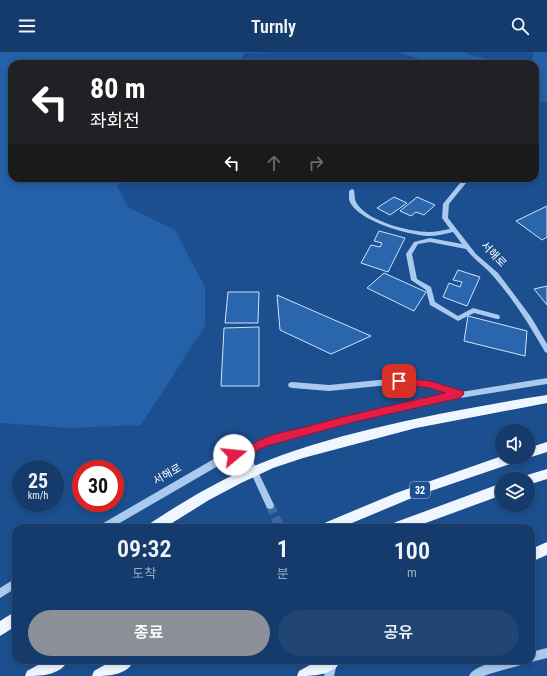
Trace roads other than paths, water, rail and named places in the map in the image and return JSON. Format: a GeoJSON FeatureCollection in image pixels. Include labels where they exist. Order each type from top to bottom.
{"type":"FeatureCollection","features":[{"type":"Feature","properties":{"kind":"main road"},"geometry":{"type":"LineString","coordinates":[[159,524],[194,502],[237,479],[333,443],[427,420],[547,399]]}},
{"type":"Feature","properties":{"kind":"main road"},"geometry":{"type":"LineString","coordinates":[[535,451],[547,447]]}},
{"type":"Feature","properties":{"kind":"main road","name":"32"},"geometry":{"type":"LineString","coordinates":[[334,524],[355,514],[495,464]]}},
{"type":"Feature","properties":{"kind":"main road"},"geometry":{"type":"LineString","coordinates":[[535,478],[547,474]]}},
{"type":"Feature","properties":{"kind":"main road","name":"32"},"geometry":{"type":"LineString","coordinates":[[407,524],[495,492]]}},
{"type":"Feature","properties":{"kind":"main road"},"geometry":{"type":"LineString","coordinates":[[535,554],[547,548]]}},
{"type":"Feature","properties":{"kind":"main road"},"geometry":{"type":"LineString","coordinates":[[0,629],[12,621]]}},
{"type":"Feature","properties":{"kind":"main road"},"geometry":{"type":"LineString","coordinates":[[32,676],[54,664]]}},
{"type":"Feature","properties":{"kind":"main road"},"geometry":{"type":"LineString","coordinates":[[99,676],[120,664]]}},
{"type":"Feature","properties":{"kind":"main road"},"geometry":{"type":"LineString","coordinates":[[304,676],[326,664]]}},
{"type":"Feature","properties":{"kind":"street","name":"서해로"},"geometry":{"type":"LineString","coordinates":[[463,182],[446,204],[445,218],[453,230],[496,276],[529,319],[547,350]]}},
{"type":"Feature","properties":{"kind":"street"},"geometry":{"type":"LineString","coordinates":[[352,191],[352,201],[367,216],[380,222],[407,231],[429,234],[453,230]]}},
{"type":"Feature","properties":{"kind":"street"},"geometry":{"type":"LineString","coordinates":[[468,247],[430,240],[416,243],[409,254],[414,280],[429,289],[432,303],[458,319],[473,310],[497,317]]}},
{"type":"Feature","properties":{"kind":"street"},"geometry":{"type":"LineString","coordinates":[[292,385],[329,388],[399,381],[430,384],[460,394]]}},
{"type":"Feature","properties":{"kind":"street"},"geometry":{"type":"LineString","coordinates":[[270,505],[248,459],[248,454],[254,447],[265,442],[361,416],[460,394],[547,381]]}},
{"type":"Feature","properties":{"kind":"street","name":"서해로"},"geometry":{"type":"LineString","coordinates":[[110,524],[216,463],[234,455],[248,454]]}},
{"type":"Feature","properties":{"kind":"street"},"geometry":{"type":"LineString","coordinates":[[0,593],[12,586]]}},
{"type":"Feature","properties":{"kind":"street"},"geometry":{"type":"LineString","coordinates":[[535,656],[547,653]]}},
{"type":"Feature","properties":{"kind":"street"},"geometry":{"type":"LineString","coordinates":[[329,676],[332,664]]}},
{"type":"Feature","properties":{"kind":"street"},"geometry":{"type":"LineString","coordinates":[[474,676],[487,669],[506,664]]}},
{"type":"Feature","properties":{"kind":"tunnel"},"geometry":{"type":"LineString","coordinates":[[270,505],[278,524]]}}]}
